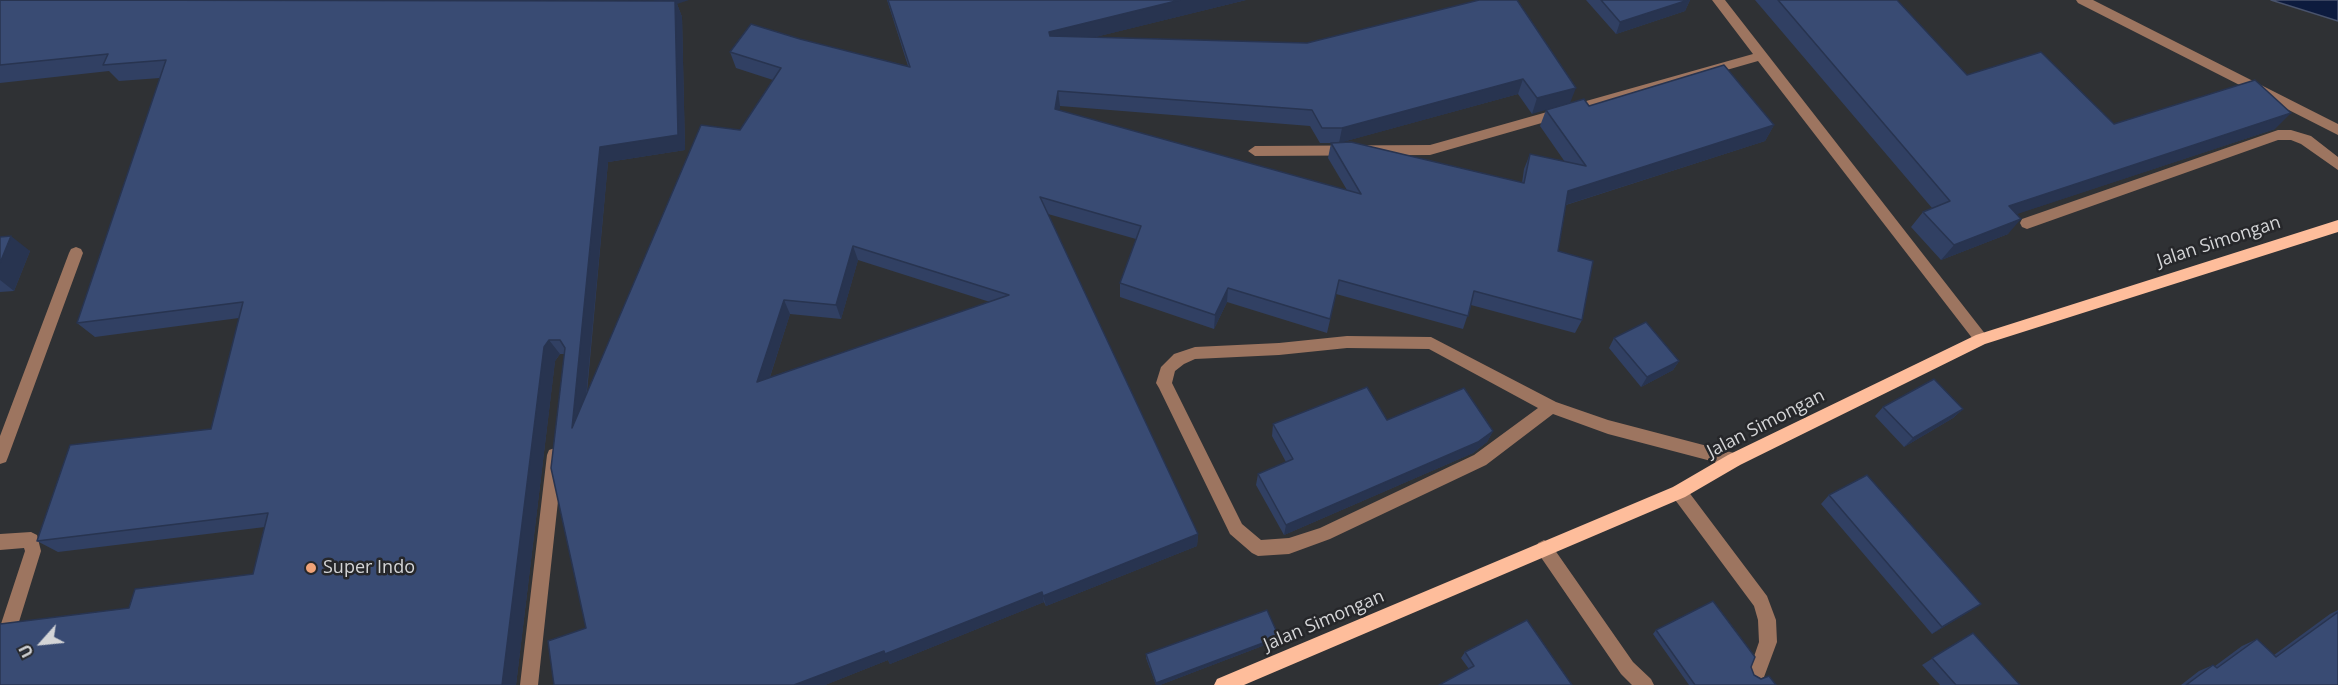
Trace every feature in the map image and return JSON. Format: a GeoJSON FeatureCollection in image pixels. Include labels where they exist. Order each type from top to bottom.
{"type":"FeatureCollection","features":[{"type":"Feature","properties":{"kind":"main road","name":"Jalan Simongan"},"geometry":{"type":"LineString","coordinates":[[1222,685],[1679,492],[1734,460],[1981,339],[2338,226]]}},
{"type":"Feature","properties":{"kind":"street"},"geometry":{"type":"LineString","coordinates":[[1718,0],[1981,339]]}},
{"type":"Feature","properties":{"kind":"street"},"geometry":{"type":"LineString","coordinates":[[2082,0],[2338,130]]}},
{"type":"Feature","properties":{"kind":"street"},"geometry":{"type":"LineString","coordinates":[[1255,151],[1430,150],[1761,56]]}},
{"type":"Feature","properties":{"kind":"street"},"geometry":{"type":"LineString","coordinates":[[2027,223],[2278,135],[2291,135],[2306,140],[2338,165]]}},
{"type":"Feature","properties":{"kind":"street"},"geometry":{"type":"LineString","coordinates":[[0,457],[76,253]]}},
{"type":"Feature","properties":{"kind":"street"},"geometry":{"type":"LineString","coordinates":[[1551,407],[1480,460],[1324,534],[1288,546],[1258,548],[1236,529],[1164,383],[1169,367],[1179,359],[1195,353],[1279,349],[1347,342],[1431,343],[1551,407],[1608,427],[1734,460]]}},
{"type":"Feature","properties":{"kind":"street"},"geometry":{"type":"LineString","coordinates":[[529,685],[556,442]]}},
{"type":"Feature","properties":{"kind":"street"},"geometry":{"type":"LineString","coordinates":[[1679,492],[1761,602],[1767,620],[1768,642],[1758,671]]}},
{"type":"Feature","properties":{"kind":"street"},"geometry":{"type":"LineString","coordinates":[[0,542],[31,540],[33,551],[0,654]]}},
{"type":"Feature","properties":{"kind":"street"},"geometry":{"type":"LineString","coordinates":[[1544,548],[1627,668],[1645,685]]}},
{"type":"Feature","properties":{"kind":"water"},"geometry":{"type":"Polygon","coordinates":[[[2271,0],[2338,0],[2338,21],[2271,0]]]}},
{"type":"Feature","properties":{"kind":"building"},"geometry":{"type":"Polygon","coordinates":[[[0,0],[675,1],[678,135],[600,147],[572,428],[701,125],[740,130],[781,68],[730,52],[751,24],[910,67],[888,0],[1180,0],[1049,32],[1050,36],[1307,43],[1479,0],[1517,0],[1576,88],[1537,98],[1523,79],[1342,128],[1322,128],[1312,110],[1058,91],[1055,109],[1361,194],[1331,143],[1351,142],[1524,183],[1530,154],[1586,166],[1546,110],[1584,99],[1589,106],[1724,65],[1774,125],[1568,191],[1558,251],[1593,261],[1582,320],[1474,291],[1468,316],[1339,280],[1330,319],[1228,288],[1215,315],[1120,283],[1141,226],[1040,197],[1198,534],[1043,596],[1042,592],[885,654],[884,651],[794,685],[554,685],[548,641],[586,628],[551,468],[565,348],[560,340],[549,340],[544,347],[502,685],[0,685],[0,624],[129,608],[135,589],[253,574],[268,513],[37,541],[70,445],[211,429],[243,302],[77,323],[166,60],[103,65],[108,54],[0,65],[0,0]],[[853,246],[836,305],[784,300],[757,382],[1009,295],[853,246]]]}},
{"type":"Feature","properties":{"kind":"building"},"geometry":{"type":"Polygon","coordinates":[[[1601,0],[1688,0],[1620,22],[1601,0]]]}},
{"type":"Feature","properties":{"kind":"building"},"geometry":{"type":"Polygon","coordinates":[[[1778,0],[1897,0],[1967,75],[2041,52],[2114,124],[2255,80],[2291,113],[2009,206],[2021,219],[1954,245],[1923,212],[1950,201],[1778,0]]]}},
{"type":"Feature","properties":{"kind":"building"},"geometry":{"type":"Polygon","coordinates":[[[11,236],[0,263],[0,237],[11,236]]]}},
{"type":"Feature","properties":{"kind":"building"},"geometry":{"type":"Polygon","coordinates":[[[1646,322],[1679,361],[1647,377],[1614,338],[1646,322]]]}},
{"type":"Feature","properties":{"kind":"building"},"geometry":{"type":"Polygon","coordinates":[[[1934,379],[1963,409],[1913,438],[1883,407],[1934,379]]]}},
{"type":"Feature","properties":{"kind":"building"},"geometry":{"type":"Polygon","coordinates":[[[1367,387],[1387,420],[1464,388],[1493,431],[1478,442],[1286,525],[1258,474],[1293,459],[1273,424],[1367,387]]]}},
{"type":"Feature","properties":{"kind":"building"},"geometry":{"type":"Polygon","coordinates":[[[1867,475],[1981,604],[1942,627],[1829,495],[1867,475]]]}},
{"type":"Feature","properties":{"kind":"building"},"geometry":{"type":"Polygon","coordinates":[[[1713,601],[1755,657],[1751,667],[1754,675],[1761,679],[1769,676],[1776,685],[1695,685],[1656,630],[1713,601]]]}},
{"type":"Feature","properties":{"kind":"building"},"geometry":{"type":"Polygon","coordinates":[[[1267,610],[1279,637],[1156,683],[1146,654],[1267,610]]]}},
{"type":"Feature","properties":{"kind":"building"},"geometry":{"type":"Polygon","coordinates":[[[2338,612],[2338,685],[2186,685],[2213,665],[2217,668],[2257,639],[2276,657],[2338,612]]]}},
{"type":"Feature","properties":{"kind":"building"},"geometry":{"type":"Polygon","coordinates":[[[1527,620],[1572,685],[1439,685],[1474,666],[1465,652],[1527,620]]]}},
{"type":"Feature","properties":{"kind":"building"},"geometry":{"type":"Polygon","coordinates":[[[1973,633],[2020,685],[1956,685],[1932,658],[1973,633]]]}},
{"type":"Feature","properties":{"kind":"place","name":"Super Indo"},"geometry":{"type":"Point","coordinates":[311,568]}}]}
